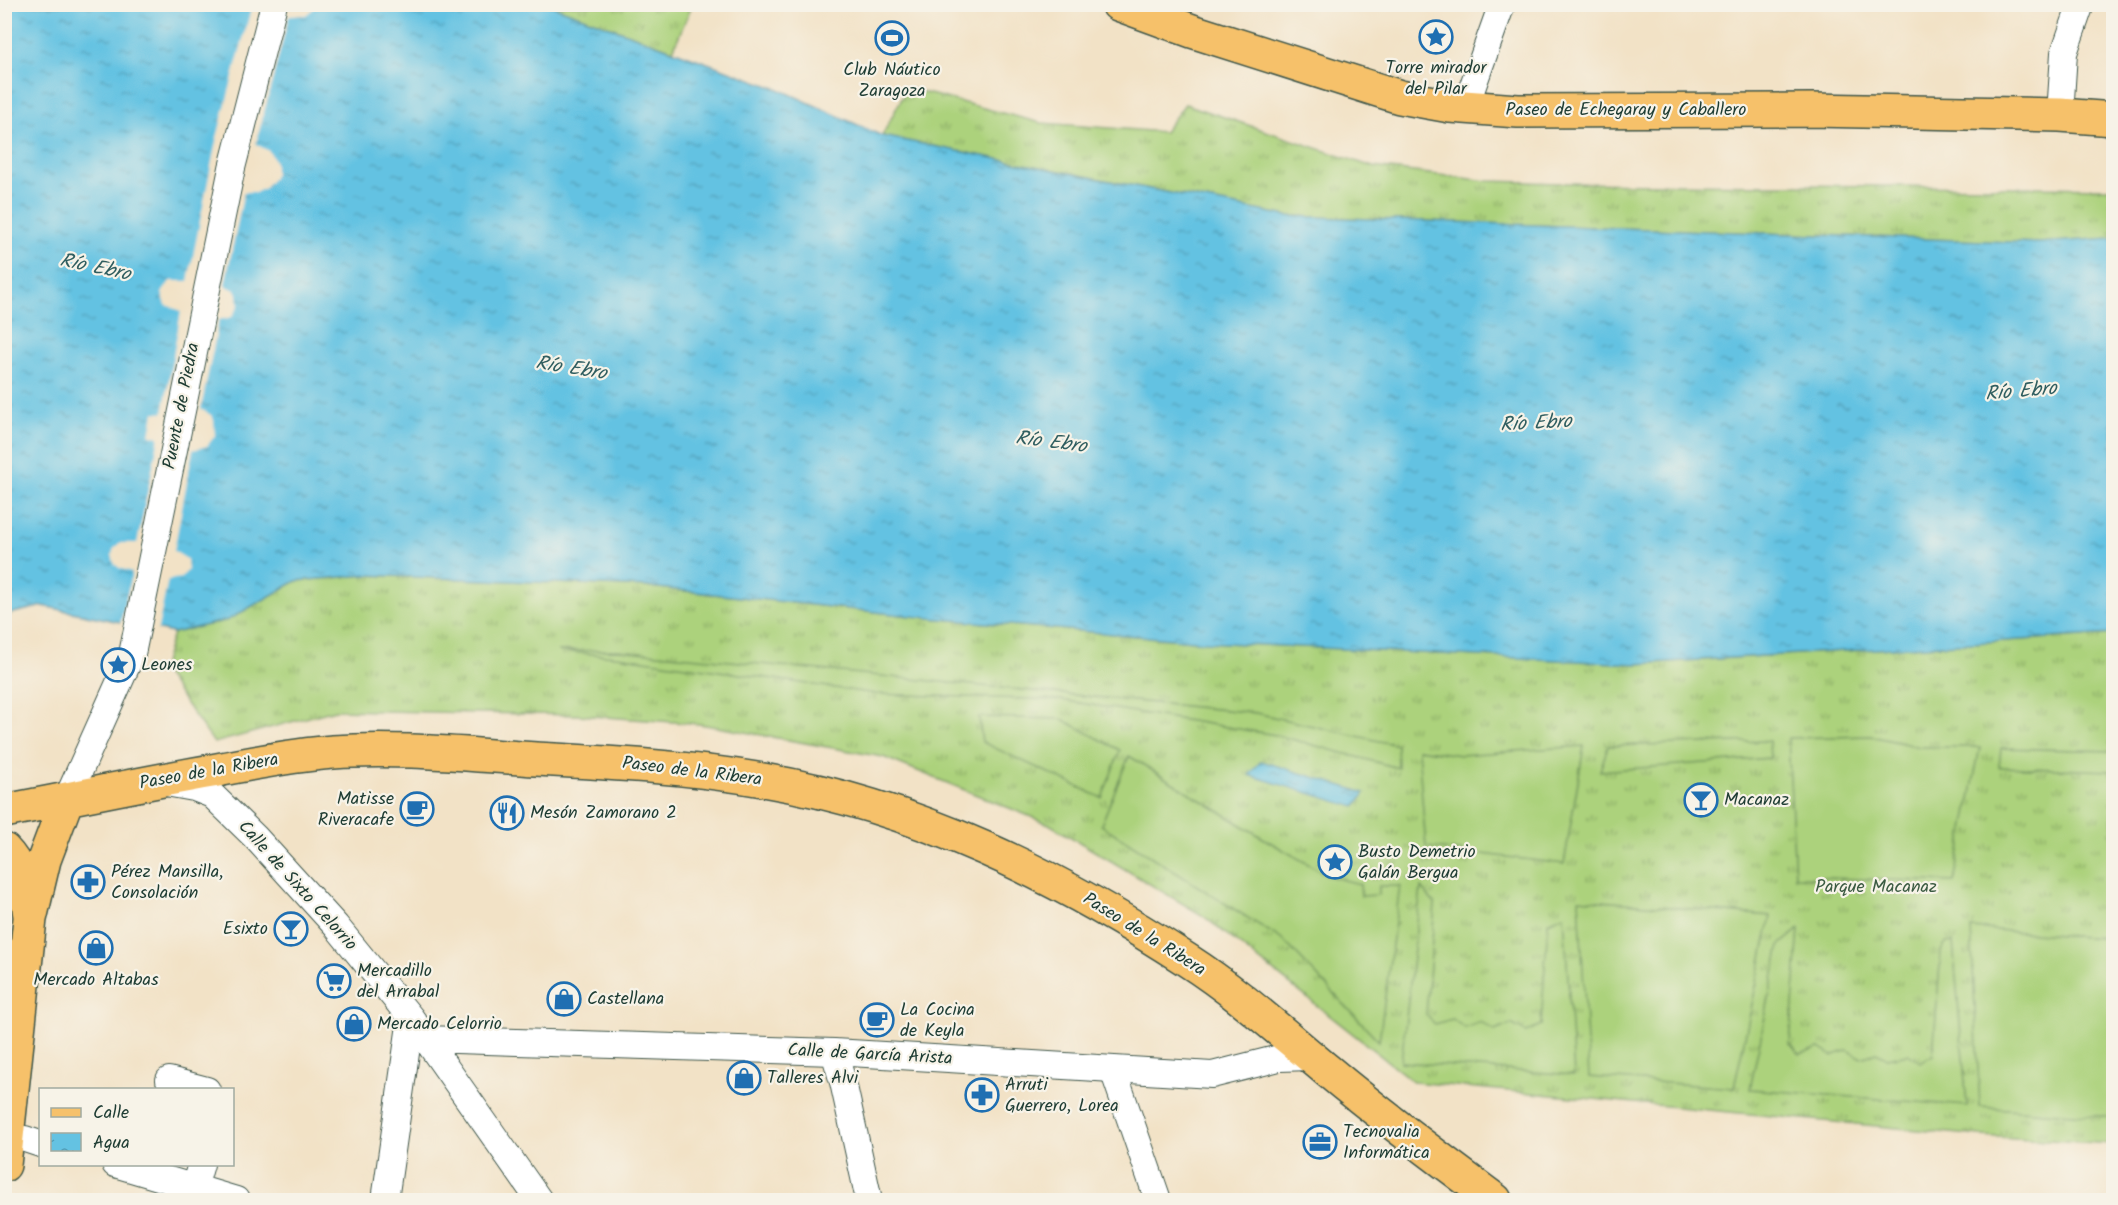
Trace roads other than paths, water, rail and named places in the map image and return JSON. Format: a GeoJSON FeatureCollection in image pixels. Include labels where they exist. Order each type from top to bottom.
{"type":"FeatureCollection","features":[{"type":"Feature","properties":{"kind":"main road","name":"Paseo de Echegaray y Caballero"},"geometry":{"type":"LineString","coordinates":[[1118,4],[1192,31],[1400,97],[1465,108],[1518,111],[1812,110],[2060,115],[2114,119]]}},
{"type":"Feature","properties":{"kind":"main road","name":"Paseo de la Ribera"},"geometry":{"type":"LineString","coordinates":[[4,811],[308,755],[365,751],[462,754],[694,769],[767,780],[845,798],[915,820],[984,847],[1048,878],[1106,910],[1189,961],[1239,996],[1400,1130],[1495,1200]]}},
{"type":"Feature","properties":{"kind":"main road"},"geometry":{"type":"LineString","coordinates":[[4,1166],[30,920],[44,860],[67,799]]}},
{"type":"Feature","properties":{"kind":"main road"},"geometry":{"type":"LineString","coordinates":[[4,850],[18,870],[23,883],[30,920]]}},
{"type":"Feature","properties":{"kind":"street","name":"Puente de Piedra"},"geometry":{"type":"LineString","coordinates":[[67,799],[132,654],[232,168],[274,4]]}},
{"type":"Feature","properties":{"kind":"street"},"geometry":{"type":"LineString","coordinates":[[1465,108],[1502,4]]}},
{"type":"Feature","properties":{"kind":"street"},"geometry":{"type":"LineString","coordinates":[[2060,115],[2064,53],[2081,4]]}},
{"type":"Feature","properties":{"kind":"street","name":"Calle de Sixto Celorrio"},"geometry":{"type":"LineString","coordinates":[[157,781],[194,788],[212,795],[255,837],[315,903],[411,1018],[539,1200]]}},
{"type":"Feature","properties":{"kind":"street"},"geometry":{"type":"LineString","coordinates":[[385,1200],[411,1018]]}},
{"type":"Feature","properties":{"kind":"street","name":"Calle de García Arista"},"geometry":{"type":"LineString","coordinates":[[426,1039],[834,1052],[1212,1075],[1279,1058],[1311,1057]]}},
{"type":"Feature","properties":{"kind":"street"},"geometry":{"type":"LineString","coordinates":[[834,1052],[843,1082],[869,1200]]}},
{"type":"Feature","properties":{"kind":"street"},"geometry":{"type":"LineString","coordinates":[[1113,1070],[1158,1200]]}},
{"type":"Feature","properties":{"kind":"street"},"geometry":{"type":"LineString","coordinates":[[169,1080],[203,1088]]}},
{"type":"Feature","properties":{"kind":"street"},"geometry":{"type":"LineString","coordinates":[[129,1166],[197,1176],[236,1200]]}},
{"type":"Feature","properties":{"kind":"water","name":"Río Ebro"},"geometry":{"type":"Polygon","coordinates":[[[4,5],[550,5],[781,90],[882,136],[1287,216],[2039,243],[2113,238],[2113,634],[1636,664],[1206,642],[929,618],[650,587],[366,575],[296,581],[228,620],[173,633],[43,606],[5,615],[4,5]]]}},
{"type":"Feature","properties":{"kind":"water"},"geometry":{"type":"Polygon","coordinates":[[[1261,761],[1365,793],[1355,807],[1249,775],[1261,761]]]}},
{"type":"Feature","properties":{"kind":"place","name":"Torre mirador del Pilar"},"geometry":{"type":"Point","coordinates":[1436,37]}},
{"type":"Feature","properties":{"kind":"place","name":"Club Náutico Zaragoza"},"geometry":{"type":"Point","coordinates":[892,38]}},
{"type":"Feature","properties":{"kind":"place","name":"Leones"},"geometry":{"type":"Point","coordinates":[118,665]}},
{"type":"Feature","properties":{"kind":"place","name":"Macanaz"},"geometry":{"type":"Point","coordinates":[1701,800]}},
{"type":"Feature","properties":{"kind":"place","name":"Matisse Riveracafe"},"geometry":{"type":"Point","coordinates":[417,809]}},
{"type":"Feature","properties":{"kind":"place","name":"Mesón Zamorano 2"},"geometry":{"type":"Point","coordinates":[507,813]}},
{"type":"Feature","properties":{"kind":"place","name":"Busto Demetrio Galán Bergua"},"geometry":{"type":"Point","coordinates":[1335,862]}},
{"type":"Feature","properties":{"kind":"place","name":"Pérez Mansilla, Consolación"},"geometry":{"type":"Point","coordinates":[88,882]}},
{"type":"Feature","properties":{"kind":"place","name":"Esixto"},"geometry":{"type":"Point","coordinates":[291,929]}},
{"type":"Feature","properties":{"kind":"place","name":"Mercado Altabas"},"geometry":{"type":"Point","coordinates":[96,948]}},
{"type":"Feature","properties":{"kind":"place","name":"Mercadillo del Arrabal"},"geometry":{"type":"Point","coordinates":[334,981]}},
{"type":"Feature","properties":{"kind":"place","name":"Castellana"},"geometry":{"type":"Point","coordinates":[564,999]}},
{"type":"Feature","properties":{"kind":"place","name":"La Cocina de Keyla"},"geometry":{"type":"Point","coordinates":[877,1020]}},
{"type":"Feature","properties":{"kind":"place","name":"Mercado Celorrio"},"geometry":{"type":"Point","coordinates":[354,1024]}},
{"type":"Feature","properties":{"kind":"place","name":"Talleres Alvi"},"geometry":{"type":"Point","coordinates":[744,1078]}},
{"type":"Feature","properties":{"kind":"place","name":"Arruti Guerrero, Lorea"},"geometry":{"type":"Point","coordinates":[982,1095]}},
{"type":"Feature","properties":{"kind":"place","name":"Tecnovalia Informática"},"geometry":{"type":"Point","coordinates":[1320,1142]}},
{"type":"Feature","properties":{"kind":"park label","name":"Parque Macanaz"},"geometry":{"type":"Point","coordinates":[1876,887]}}]}
